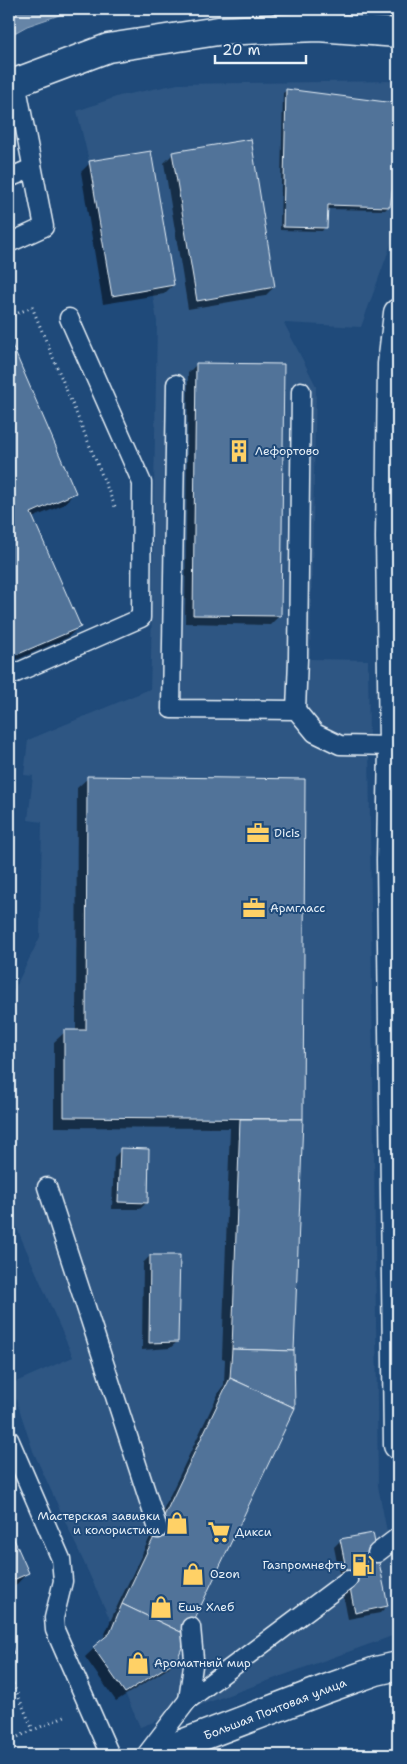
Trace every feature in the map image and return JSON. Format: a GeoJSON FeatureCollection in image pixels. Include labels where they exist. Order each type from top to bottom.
{"type":"FeatureCollection","features":[{"type":"Feature","properties":{"kind":"street"},"geometry":{"type":"LineString","coordinates":[[12,84],[108,48],[218,31],[318,27],[398,33]]}},
{"type":"Feature","properties":{"kind":"street"},"geometry":{"type":"LineString","coordinates":[[398,313],[392,364],[390,538],[396,679],[393,746],[398,1445]]}},
{"type":"Feature","properties":{"kind":"street","name":"Большая Почтовая улица"},"geometry":{"type":"LineString","coordinates":[[153,1755],[323,1690],[376,1671],[398,1666]]}},
{"type":"Feature","properties":{"kind":"lane"},"geometry":{"type":"LineString","coordinates":[[9,242],[44,228],[12,84]]}},
{"type":"Feature","properties":{"kind":"lane"},"geometry":{"type":"LineString","coordinates":[[9,178],[32,168]]}},
{"type":"Feature","properties":{"kind":"lane"},"geometry":{"type":"LineString","coordinates":[[9,676],[141,618],[142,483],[68,318]]}},
{"type":"Feature","properties":{"kind":"lane"},"geometry":{"type":"LineString","coordinates":[[176,384],[172,709],[296,710]]}},
{"type":"Feature","properties":{"kind":"lane"},"geometry":{"type":"LineString","coordinates":[[301,391],[296,710],[315,733],[340,745],[393,746]]}},
{"type":"Feature","properties":{"kind":"lane"},"geometry":{"type":"LineString","coordinates":[[47,1187],[158,1529]]}},
{"type":"Feature","properties":{"kind":"lane"},"geometry":{"type":"LineString","coordinates":[[9,1439],[61,1559],[62,1581],[54,1618],[55,1630],[110,1755]]}},
{"type":"Feature","properties":{"kind":"lane"},"geometry":{"type":"LineString","coordinates":[[377,1553],[398,1537]]}},
{"type":"Feature","properties":{"kind":"lane"},"geometry":{"type":"LineString","coordinates":[[146,1755],[188,1700],[348,1580]]}},
{"type":"Feature","properties":{"kind":"lane"},"geometry":{"type":"LineString","coordinates":[[188,1700],[194,1658],[191,1627]]}},
{"type":"Feature","properties":{"kind":"path"},"geometry":{"type":"LineString","coordinates":[[9,317],[32,307],[119,515]]}},
{"type":"Feature","properties":{"kind":"path"},"geometry":{"type":"LineString","coordinates":[[9,1675],[33,1730]]}},
{"type":"Feature","properties":{"kind":"path"},"geometry":{"type":"LineString","coordinates":[[9,1741],[88,1706]]}},
{"type":"Feature","properties":{"kind":"shaded area"},"geometry":{"type":"Polygon","coordinates":[[[9,9],[77,9],[27,26],[9,36],[9,9]]]}},
{"type":"Feature","properties":{"kind":"shaded area"},"geometry":{"type":"Polygon","coordinates":[[[398,81],[398,225],[361,327],[284,323],[316,386],[310,659],[368,660],[378,1486],[398,1588],[398,1629],[395,1635],[140,1727],[125,1693],[93,1647],[110,1633],[113,1626],[33,1451],[11,1384],[73,1357],[9,1210],[9,1000],[40,937],[42,822],[28,820],[33,776],[24,775],[28,740],[150,689],[157,322],[152,289],[112,296],[89,161],[77,111],[119,96],[178,84],[398,81]]]}},
{"type":"Feature","properties":{"kind":"building"},"geometry":{"type":"Polygon","coordinates":[[[286,89],[394,103],[395,172],[390,207],[328,205],[327,228],[283,227],[286,89]]]}},
{"type":"Feature","properties":{"kind":"building"},"geometry":{"type":"Polygon","coordinates":[[[251,139],[275,287],[197,301],[172,152],[251,139]]]}},
{"type":"Feature","properties":{"kind":"building"},"geometry":{"type":"Polygon","coordinates":[[[151,151],[174,285],[112,296],[89,161],[151,151]]]}},
{"type":"Feature","properties":{"kind":"building"},"geometry":{"type":"Polygon","coordinates":[[[9,338],[76,493],[31,513],[81,627],[9,658],[9,563],[11,562],[9,557],[9,338]]]}},
{"type":"Feature","properties":{"kind":"building","name":"Лефортово"},"geometry":{"type":"Polygon","coordinates":[[[196,363],[284,364],[281,616],[193,615],[196,363]]]}},
{"type":"Feature","properties":{"kind":"building"},"geometry":{"type":"Polygon","coordinates":[[[87,776],[305,779],[303,1119],[64,1117],[64,1030],[86,1030],[87,776]]]}},
{"type":"Feature","properties":{"kind":"building"},"geometry":{"type":"Polygon","coordinates":[[[240,1119],[303,1119],[294,1351],[232,1349],[240,1119]]]}},
{"type":"Feature","properties":{"kind":"building"},"geometry":{"type":"Polygon","coordinates":[[[120,1148],[149,1149],[148,1203],[118,1202],[120,1148]]]}},
{"type":"Feature","properties":{"kind":"building"},"geometry":{"type":"Polygon","coordinates":[[[150,1255],[180,1255],[178,1342],[149,1343],[150,1255]]]}},
{"type":"Feature","properties":{"kind":"building"},"geometry":{"type":"Polygon","coordinates":[[[232,1349],[294,1351],[295,1408],[230,1378],[232,1349]]]}},
{"type":"Feature","properties":{"kind":"building"},"geometry":{"type":"Polygon","coordinates":[[[230,1378],[295,1408],[187,1635],[122,1604],[230,1378]]]}},
{"type":"Feature","properties":{"kind":"building"},"geometry":{"type":"Polygon","coordinates":[[[9,1528],[29,1573],[9,1582],[9,1528]]]}},
{"type":"Feature","properties":{"kind":"building"},"geometry":{"type":"Polygon","coordinates":[[[373,1533],[388,1606],[355,1613],[340,1539],[373,1533]]]}},
{"type":"Feature","properties":{"kind":"building"},"geometry":{"type":"Polygon","coordinates":[[[122,1604],[187,1635],[177,1660],[125,1693],[93,1647],[110,1633],[122,1604]]]}},
{"type":"Feature","properties":{"kind":"building"},"geometry":{"type":"Polygon","coordinates":[[[9,1641],[14,1653],[9,1656],[9,1641]]]}},
{"type":"Feature","properties":{"kind":"place","name":"Лефортово"},"geometry":{"type":"Point","coordinates":[239,451]}},
{"type":"Feature","properties":{"kind":"place","name":"Dicis"},"geometry":{"type":"Point","coordinates":[258,833]}},
{"type":"Feature","properties":{"kind":"place","name":"Армгласс"},"geometry":{"type":"Point","coordinates":[254,908]}},
{"type":"Feature","properties":{"kind":"place","name":"Мастерская завивки и колористики"},"geometry":{"type":"Point","coordinates":[177,1523]}},
{"type":"Feature","properties":{"kind":"place","name":"Дикси"},"geometry":{"type":"Point","coordinates":[219,1532]}},
{"type":"Feature","properties":{"kind":"place","name":"Газпромнефть"},"geometry":{"type":"Point","coordinates":[363,1565]}},
{"type":"Feature","properties":{"kind":"place","name":"Ozon"},"geometry":{"type":"Point","coordinates":[193,1574]}},
{"type":"Feature","properties":{"kind":"place","name":"Ешь Хлеб"},"geometry":{"type":"Point","coordinates":[161,1607]}},
{"type":"Feature","properties":{"kind":"place","name":"Ароматный мир"},"geometry":{"type":"Point","coordinates":[138,1663]}}]}
